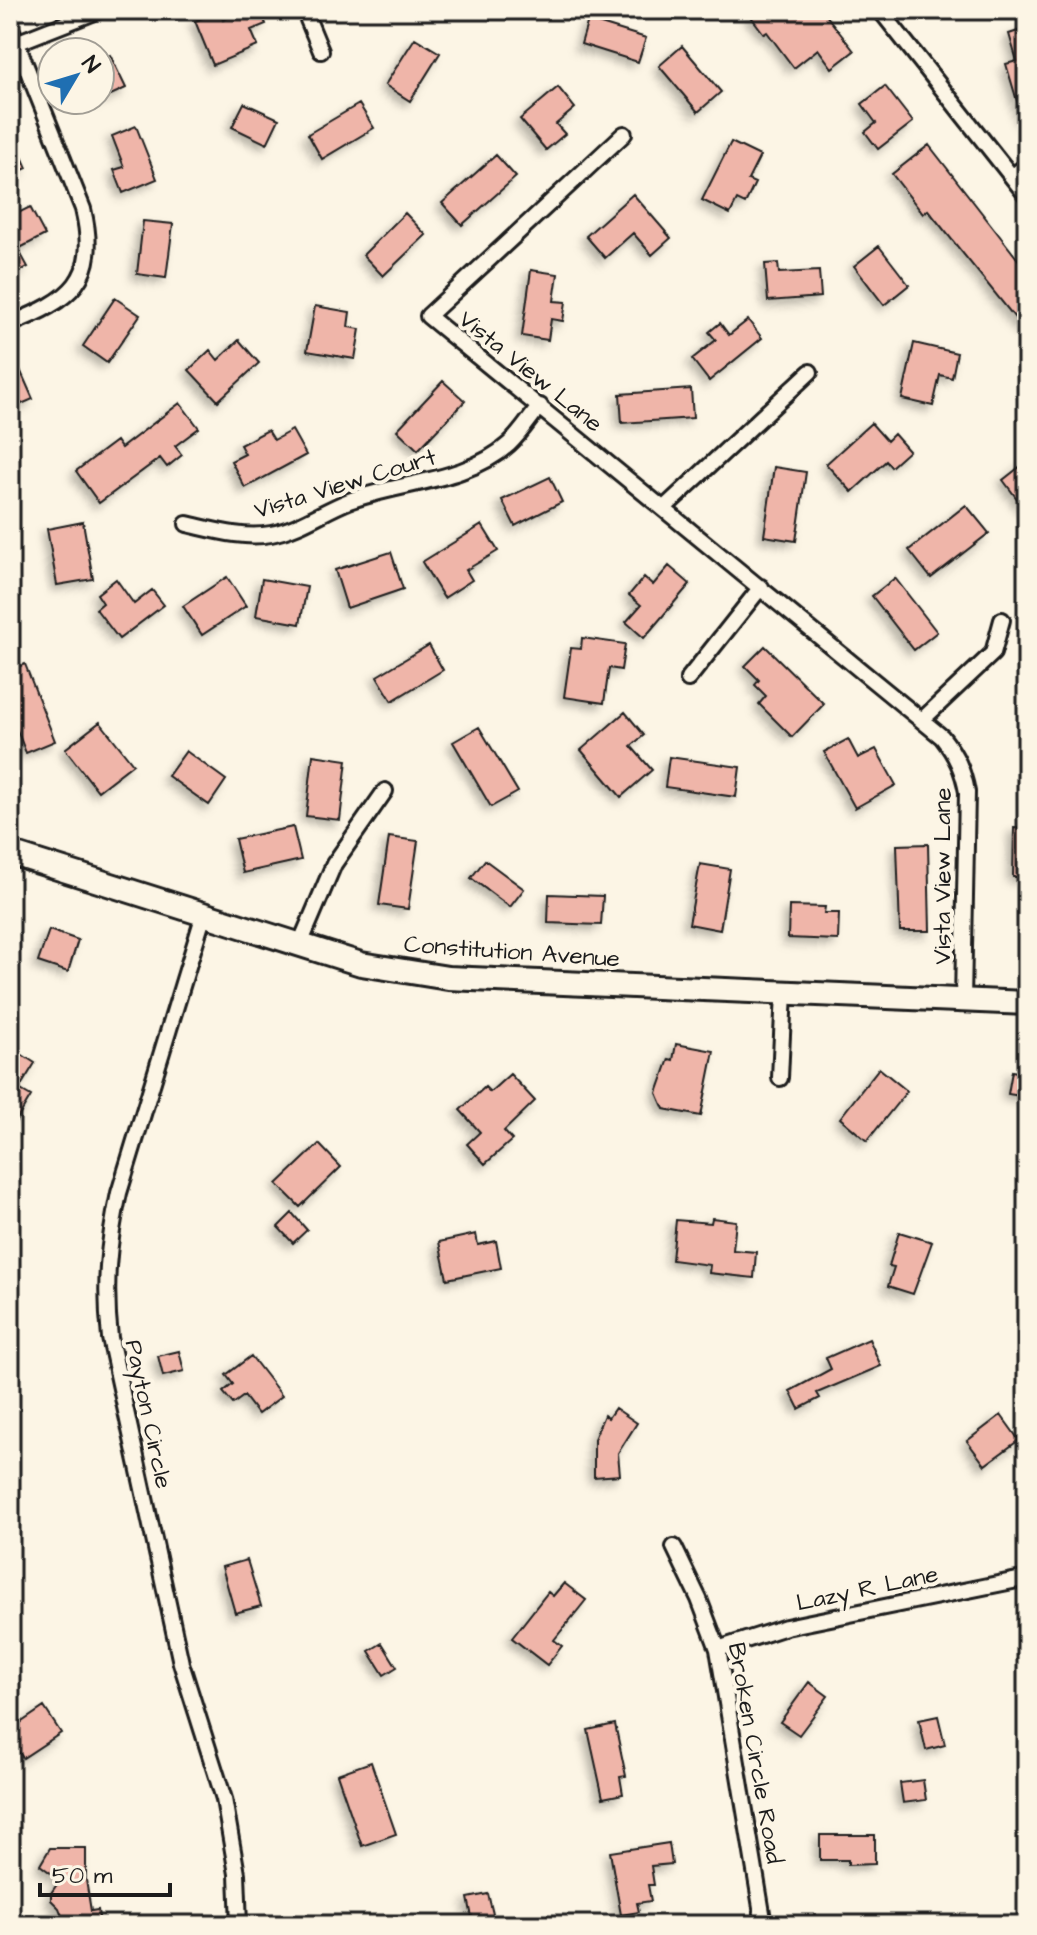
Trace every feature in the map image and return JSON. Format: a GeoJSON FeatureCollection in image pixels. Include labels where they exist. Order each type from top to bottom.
{"type":"FeatureCollection","features":[{"type":"Feature","properties":{"kind":"main road","name":"Constitution Avenue"},"geometry":{"type":"LineString","coordinates":[[10,853],[361,964],[448,978],[1027,1003]]}},
{"type":"Feature","properties":{"kind":"street"},"geometry":{"type":"LineString","coordinates":[[13,44],[100,10]]}},
{"type":"Feature","properties":{"kind":"street"},"geometry":{"type":"LineString","coordinates":[[304,10],[321,51]]}},
{"type":"Feature","properties":{"kind":"street"},"geometry":{"type":"LineString","coordinates":[[880,10],[1027,196]]}},
{"type":"Feature","properties":{"kind":"street"},"geometry":{"type":"LineString","coordinates":[[10,26],[13,44],[83,209],[88,247],[79,278],[70,292],[59,302],[10,324]]}},
{"type":"Feature","properties":{"kind":"street","name":"Vista View Lane"},"geometry":{"type":"LineString","coordinates":[[624,134],[428,316],[923,719],[954,752],[963,770],[967,792],[963,1000]]}},
{"type":"Feature","properties":{"kind":"street"},"geometry":{"type":"LineString","coordinates":[[1012,177],[1027,165]]}},
{"type":"Feature","properties":{"kind":"street"},"geometry":{"type":"LineString","coordinates":[[664,508],[810,372]]}},
{"type":"Feature","properties":{"kind":"street","name":"Vista View Court"},"geometry":{"type":"LineString","coordinates":[[187,524],[247,536],[291,528],[354,499],[457,472],[481,462],[510,443],[540,406]]}},
{"type":"Feature","properties":{"kind":"street"},"geometry":{"type":"LineString","coordinates":[[688,679],[761,587]]}},
{"type":"Feature","properties":{"kind":"street"},"geometry":{"type":"LineString","coordinates":[[923,719],[993,653],[1002,620]]}},
{"type":"Feature","properties":{"kind":"street"},"geometry":{"type":"LineString","coordinates":[[300,944],[334,864],[385,791]]}},
{"type":"Feature","properties":{"kind":"street","name":"Payton Circle"},"geometry":{"type":"LineString","coordinates":[[204,914],[119,1193],[109,1248],[106,1304],[110,1338],[181,1663],[224,1799],[237,1874],[239,1925]]}},
{"type":"Feature","properties":{"kind":"street"},"geometry":{"type":"LineString","coordinates":[[780,1078],[784,992]]}},
{"type":"Feature","properties":{"kind":"street","name":"Broken Circle Road"},"geometry":{"type":"LineString","coordinates":[[674,1547],[718,1649],[764,1925]]}},
{"type":"Feature","properties":{"kind":"street","name":"Lazy R Lane"},"geometry":{"type":"LineString","coordinates":[[718,1649],[786,1627],[1027,1578]]}},
{"type":"Feature","properties":{"kind":"building"},"geometry":{"type":"Polygon","coordinates":[[[248,10],[260,10],[266,24],[251,30],[258,46],[213,65],[195,21],[219,11],[223,20],[248,10]]]}},
{"type":"Feature","properties":{"kind":"building"},"geometry":{"type":"Polygon","coordinates":[[[746,10],[822,10],[854,51],[832,68],[818,49],[794,68],[746,10]]]}},
{"type":"Feature","properties":{"kind":"building"},"geometry":{"type":"Polygon","coordinates":[[[588,20],[646,38],[638,62],[581,44],[588,20]]]}},
{"type":"Feature","properties":{"kind":"building"},"geometry":{"type":"Polygon","coordinates":[[[1027,28],[1027,121],[1023,121],[1006,64],[1017,61],[1009,34],[1027,28]]]}},
{"type":"Feature","properties":{"kind":"building"},"geometry":{"type":"Polygon","coordinates":[[[415,38],[440,53],[410,101],[385,85],[415,38]]]}},
{"type":"Feature","properties":{"kind":"building"},"geometry":{"type":"Polygon","coordinates":[[[682,46],[721,92],[698,112],[659,66],[682,46]]]}},
{"type":"Feature","properties":{"kind":"building"},"geometry":{"type":"Polygon","coordinates":[[[116,67],[126,88],[116,93],[116,67]]]}},
{"type":"Feature","properties":{"kind":"building"},"geometry":{"type":"Polygon","coordinates":[[[885,86],[913,122],[878,149],[865,132],[876,123],[862,104],[885,86]]]}},
{"type":"Feature","properties":{"kind":"building"},"geometry":{"type":"Polygon","coordinates":[[[558,87],[575,108],[556,124],[565,134],[546,150],[520,119],[558,87]]]}},
{"type":"Feature","properties":{"kind":"building"},"geometry":{"type":"Polygon","coordinates":[[[244,103],[279,119],[267,144],[232,127],[244,103]]]}},
{"type":"Feature","properties":{"kind":"building"},"geometry":{"type":"Polygon","coordinates":[[[359,104],[374,128],[322,159],[308,134],[359,104]]]}},
{"type":"Feature","properties":{"kind":"building"},"geometry":{"type":"Polygon","coordinates":[[[136,126],[157,179],[123,193],[114,170],[124,167],[112,136],[136,126]]]}},
{"type":"Feature","properties":{"kind":"building"},"geometry":{"type":"Polygon","coordinates":[[[10,129],[27,168],[10,176],[10,129]]]}},
{"type":"Feature","properties":{"kind":"building"},"geometry":{"type":"Polygon","coordinates":[[[731,142],[760,156],[748,180],[755,183],[745,204],[737,200],[730,214],[702,200],[731,142]]]}},
{"type":"Feature","properties":{"kind":"building"},"geometry":{"type":"Polygon","coordinates":[[[929,145],[1027,271],[1027,333],[928,210],[923,214],[892,174],[929,145]]]}},
{"type":"Feature","properties":{"kind":"building"},"geometry":{"type":"Polygon","coordinates":[[[496,155],[516,177],[462,225],[442,203],[496,155]]]}},
{"type":"Feature","properties":{"kind":"building"},"geometry":{"type":"Polygon","coordinates":[[[633,194],[671,238],[652,255],[633,233],[605,258],[586,236],[633,194]]]}},
{"type":"Feature","properties":{"kind":"building"},"geometry":{"type":"Polygon","coordinates":[[[30,207],[45,235],[18,249],[28,267],[10,276],[10,217],[30,207]]]}},
{"type":"Feature","properties":{"kind":"building"},"geometry":{"type":"Polygon","coordinates":[[[405,213],[426,235],[383,276],[363,255],[405,213]]]}},
{"type":"Feature","properties":{"kind":"building"},"geometry":{"type":"Polygon","coordinates":[[[143,221],[173,224],[166,278],[137,274],[143,221]]]}},
{"type":"Feature","properties":{"kind":"building"},"geometry":{"type":"Polygon","coordinates":[[[879,246],[909,285],[884,305],[854,266],[879,246]]]}},
{"type":"Feature","properties":{"kind":"building"},"geometry":{"type":"Polygon","coordinates":[[[778,263],[779,273],[819,271],[821,297],[768,301],[765,264],[778,263]]]}},
{"type":"Feature","properties":{"kind":"building"},"geometry":{"type":"Polygon","coordinates":[[[531,270],[558,274],[554,301],[566,302],[563,321],[551,319],[548,340],[522,336],[531,270]]]}},
{"type":"Feature","properties":{"kind":"building"},"geometry":{"type":"Polygon","coordinates":[[[115,298],[140,315],[107,363],[83,346],[115,298]]]}},
{"type":"Feature","properties":{"kind":"building"},"geometry":{"type":"Polygon","coordinates":[[[315,306],[350,312],[348,327],[360,329],[355,359],[307,351],[315,306]]]}},
{"type":"Feature","properties":{"kind":"building"},"geometry":{"type":"Polygon","coordinates":[[[748,320],[762,338],[709,381],[692,359],[716,340],[709,332],[720,323],[729,335],[748,320]]]}},
{"type":"Feature","properties":{"kind":"building"},"geometry":{"type":"Polygon","coordinates":[[[239,340],[259,363],[218,401],[189,370],[210,350],[218,360],[239,340]]]}},
{"type":"Feature","properties":{"kind":"building"},"geometry":{"type":"Polygon","coordinates":[[[914,343],[957,353],[952,378],[940,375],[933,406],[902,399],[914,343]]]}},
{"type":"Feature","properties":{"kind":"building"},"geometry":{"type":"Polygon","coordinates":[[[10,347],[33,399],[10,409],[10,347]]]}},
{"type":"Feature","properties":{"kind":"building"},"geometry":{"type":"Polygon","coordinates":[[[443,381],[465,401],[418,450],[397,430],[443,381]]]}},
{"type":"Feature","properties":{"kind":"building"},"geometry":{"type":"Polygon","coordinates":[[[691,389],[693,418],[622,423],[620,394],[691,389]]]}},
{"type":"Feature","properties":{"kind":"building"},"geometry":{"type":"Polygon","coordinates":[[[180,403],[199,428],[175,446],[182,455],[167,467],[160,458],[99,503],[76,471],[116,441],[121,448],[180,403]]]}},
{"type":"Feature","properties":{"kind":"building"},"geometry":{"type":"Polygon","coordinates":[[[871,423],[887,441],[894,434],[909,451],[891,467],[886,461],[852,492],[826,464],[871,423]]]}},
{"type":"Feature","properties":{"kind":"building"},"geometry":{"type":"Polygon","coordinates":[[[268,430],[274,440],[292,430],[306,455],[245,488],[231,461],[245,454],[240,445],[268,430]]]}},
{"type":"Feature","properties":{"kind":"building"},"geometry":{"type":"Polygon","coordinates":[[[1027,461],[1027,512],[1003,480],[1027,461]]]}},
{"type":"Feature","properties":{"kind":"building"},"geometry":{"type":"Polygon","coordinates":[[[774,467],[806,472],[796,541],[764,536],[774,467]]]}},
{"type":"Feature","properties":{"kind":"building"},"geometry":{"type":"Polygon","coordinates":[[[550,477],[562,502],[515,526],[502,500],[550,477]]]}},
{"type":"Feature","properties":{"kind":"building"},"geometry":{"type":"Polygon","coordinates":[[[966,505],[989,533],[931,578],[909,550],[966,505]]]}},
{"type":"Feature","properties":{"kind":"building"},"geometry":{"type":"Polygon","coordinates":[[[83,522],[93,579],[57,585],[47,529],[83,522]]]}},
{"type":"Feature","properties":{"kind":"building"},"geometry":{"type":"Polygon","coordinates":[[[482,525],[498,551],[466,570],[472,580],[444,598],[422,562],[482,525]]]}},
{"type":"Feature","properties":{"kind":"building"},"geometry":{"type":"Polygon","coordinates":[[[391,552],[403,589],[347,608],[335,570],[391,552]]]}},
{"type":"Feature","properties":{"kind":"building"},"geometry":{"type":"Polygon","coordinates":[[[669,566],[690,584],[644,638],[626,622],[641,605],[629,595],[644,577],[653,585],[669,566]]]}},
{"type":"Feature","properties":{"kind":"building"},"geometry":{"type":"Polygon","coordinates":[[[227,577],[246,606],[202,635],[183,606],[227,577]]]}},
{"type":"Feature","properties":{"kind":"building"},"geometry":{"type":"Polygon","coordinates":[[[895,578],[937,632],[914,650],[872,596],[895,578]]]}},
{"type":"Feature","properties":{"kind":"building"},"geometry":{"type":"Polygon","coordinates":[[[116,579],[134,604],[152,590],[164,605],[119,639],[96,609],[103,603],[97,594],[116,579]]]}},
{"type":"Feature","properties":{"kind":"building"},"geometry":{"type":"Polygon","coordinates":[[[262,579],[307,587],[300,624],[256,616],[262,579]]]}},
{"type":"Feature","properties":{"kind":"building"},"geometry":{"type":"Polygon","coordinates":[[[582,638],[625,644],[621,670],[609,668],[604,703],[564,697],[571,648],[581,649],[582,638]]]}},
{"type":"Feature","properties":{"kind":"building"},"geometry":{"type":"Polygon","coordinates":[[[429,645],[443,670],[392,701],[377,676],[429,645]]]}},
{"type":"Feature","properties":{"kind":"building"},"geometry":{"type":"Polygon","coordinates":[[[765,646],[824,704],[792,737],[759,704],[766,696],[755,685],[759,680],[745,666],[765,646]]]}},
{"type":"Feature","properties":{"kind":"building"},"geometry":{"type":"Polygon","coordinates":[[[25,664],[55,741],[26,753],[10,712],[10,670],[25,664]]]}},
{"type":"Feature","properties":{"kind":"building"},"geometry":{"type":"Polygon","coordinates":[[[625,712],[644,735],[631,746],[652,770],[621,797],[581,750],[625,712]]]}},
{"type":"Feature","properties":{"kind":"building"},"geometry":{"type":"Polygon","coordinates":[[[100,722],[133,764],[98,791],[65,749],[100,722]]]}},
{"type":"Feature","properties":{"kind":"building"},"geometry":{"type":"Polygon","coordinates":[[[479,727],[518,792],[491,807],[453,742],[479,727]]]}},
{"type":"Feature","properties":{"kind":"building"},"geometry":{"type":"Polygon","coordinates":[[[848,739],[858,758],[876,749],[896,785],[855,808],[824,752],[848,739]]]}},
{"type":"Feature","properties":{"kind":"building"},"geometry":{"type":"Polygon","coordinates":[[[186,751],[226,780],[209,805],[168,776],[186,751]]]}},
{"type":"Feature","properties":{"kind":"building"},"geometry":{"type":"Polygon","coordinates":[[[313,755],[347,760],[340,820],[306,816],[313,755]]]}},
{"type":"Feature","properties":{"kind":"building"},"geometry":{"type":"Polygon","coordinates":[[[669,757],[740,767],[736,797],[665,787],[669,757]]]}},
{"type":"Feature","properties":{"kind":"building"},"geometry":{"type":"Polygon","coordinates":[[[293,827],[301,860],[243,873],[235,839],[293,827]]]}},
{"type":"Feature","properties":{"kind":"building"},"geometry":{"type":"Polygon","coordinates":[[[1014,828],[1027,829],[1027,877],[1013,877],[1014,828]]]}},
{"type":"Feature","properties":{"kind":"building"},"geometry":{"type":"Polygon","coordinates":[[[389,837],[418,841],[408,909],[379,905],[389,837]]]}},
{"type":"Feature","properties":{"kind":"building"},"geometry":{"type":"Polygon","coordinates":[[[928,844],[930,931],[900,931],[897,845],[928,844]]]}},
{"type":"Feature","properties":{"kind":"building"},"geometry":{"type":"Polygon","coordinates":[[[485,860],[524,889],[510,907],[471,878],[485,860]]]}},
{"type":"Feature","properties":{"kind":"building"},"geometry":{"type":"Polygon","coordinates":[[[700,864],[730,869],[720,930],[689,924],[700,864]]]}},
{"type":"Feature","properties":{"kind":"building"},"geometry":{"type":"Polygon","coordinates":[[[549,894],[603,896],[601,925],[548,923],[549,894]]]}},
{"type":"Feature","properties":{"kind":"building"},"geometry":{"type":"Polygon","coordinates":[[[789,906],[825,907],[824,913],[839,913],[838,940],[788,938],[789,906]]]}},
{"type":"Feature","properties":{"kind":"building"},"geometry":{"type":"Polygon","coordinates":[[[49,930],[78,940],[68,972],[38,962],[49,930]]]}},
{"type":"Feature","properties":{"kind":"building"},"geometry":{"type":"Polygon","coordinates":[[[676,1044],[714,1051],[701,1116],[664,1109],[657,1093],[669,1059],[673,1060],[676,1044]]]}},
{"type":"Feature","properties":{"kind":"building"},"geometry":{"type":"Polygon","coordinates":[[[10,1047],[35,1063],[19,1089],[31,1096],[10,1131],[10,1047]]]}},
{"type":"Feature","properties":{"kind":"building"},"geometry":{"type":"Polygon","coordinates":[[[879,1068],[907,1091],[867,1141],[840,1118],[879,1068]]]}},
{"type":"Feature","properties":{"kind":"building"},"geometry":{"type":"Polygon","coordinates":[[[1012,1071],[1027,1074],[1027,1097],[1008,1094],[1012,1071]]]}},
{"type":"Feature","properties":{"kind":"building"},"geometry":{"type":"Polygon","coordinates":[[[510,1074],[535,1101],[504,1131],[512,1140],[485,1164],[467,1144],[480,1132],[460,1110],[485,1087],[490,1092],[510,1074]]]}},
{"type":"Feature","properties":{"kind":"building"},"geometry":{"type":"Polygon","coordinates":[[[319,1144],[341,1167],[300,1207],[277,1184],[319,1144]]]}},
{"type":"Feature","properties":{"kind":"building"},"geometry":{"type":"Polygon","coordinates":[[[292,1213],[307,1230],[293,1243],[278,1227],[292,1213]]]}},
{"type":"Feature","properties":{"kind":"building"},"geometry":{"type":"Polygon","coordinates":[[[712,1218],[736,1221],[733,1250],[756,1252],[754,1278],[709,1273],[710,1265],[672,1260],[676,1220],[711,1223],[712,1218]]]}},
{"type":"Feature","properties":{"kind":"building"},"geometry":{"type":"Polygon","coordinates":[[[899,1232],[932,1242],[913,1294],[888,1286],[894,1267],[889,1266],[899,1232]]]}},
{"type":"Feature","properties":{"kind":"building"},"geometry":{"type":"Polygon","coordinates":[[[476,1234],[478,1245],[496,1241],[501,1268],[447,1279],[439,1242],[476,1234]]]}},
{"type":"Feature","properties":{"kind":"building"},"geometry":{"type":"Polygon","coordinates":[[[869,1339],[881,1366],[817,1393],[820,1398],[799,1409],[790,1391],[831,1369],[826,1358],[869,1339]]]}},
{"type":"Feature","properties":{"kind":"building"},"geometry":{"type":"Polygon","coordinates":[[[179,1351],[184,1371],[163,1376],[158,1356],[179,1351]]]}},
{"type":"Feature","properties":{"kind":"building"},"geometry":{"type":"Polygon","coordinates":[[[251,1356],[282,1396],[258,1414],[244,1396],[233,1404],[223,1392],[233,1384],[226,1375],[251,1356]]]}},
{"type":"Feature","properties":{"kind":"building"},"geometry":{"type":"Polygon","coordinates":[[[615,1408],[637,1423],[618,1453],[620,1475],[594,1477],[594,1439],[604,1415],[608,1418],[615,1408]]]}},
{"type":"Feature","properties":{"kind":"building"},"geometry":{"type":"Polygon","coordinates":[[[1001,1415],[1019,1440],[985,1465],[967,1441],[1001,1415]]]}},
{"type":"Feature","properties":{"kind":"building"},"geometry":{"type":"Polygon","coordinates":[[[247,1560],[261,1606],[235,1613],[222,1567],[247,1560]]]}},
{"type":"Feature","properties":{"kind":"building"},"geometry":{"type":"Polygon","coordinates":[[[564,1583],[586,1600],[554,1640],[562,1646],[547,1665],[512,1638],[548,1592],[553,1596],[564,1583]]]}},
{"type":"Feature","properties":{"kind":"building"},"geometry":{"type":"Polygon","coordinates":[[[382,1643],[397,1667],[384,1675],[369,1651],[382,1643]]]}},
{"type":"Feature","properties":{"kind":"building"},"geometry":{"type":"Polygon","coordinates":[[[809,1682],[828,1696],[799,1735],[780,1722],[809,1682]]]}},
{"type":"Feature","properties":{"kind":"building"},"geometry":{"type":"Polygon","coordinates":[[[44,1707],[61,1733],[23,1758],[10,1739],[10,1730],[44,1707]]]}},
{"type":"Feature","properties":{"kind":"building"},"geometry":{"type":"Polygon","coordinates":[[[938,1716],[945,1745],[926,1750],[919,1720],[938,1716]]]}},
{"type":"Feature","properties":{"kind":"building"},"geometry":{"type":"Polygon","coordinates":[[[615,1724],[626,1776],[620,1777],[623,1794],[603,1798],[588,1730],[615,1724]]]}},
{"type":"Feature","properties":{"kind":"building"},"geometry":{"type":"Polygon","coordinates":[[[371,1762],[396,1834],[362,1846],[337,1774],[371,1762]]]}},
{"type":"Feature","properties":{"kind":"building"},"geometry":{"type":"Polygon","coordinates":[[[923,1780],[926,1800],[903,1803],[900,1783],[923,1780]]]}},
{"type":"Feature","properties":{"kind":"building"},"geometry":{"type":"Polygon","coordinates":[[[820,1835],[875,1835],[875,1864],[848,1865],[848,1860],[820,1860],[820,1835]]]}},
{"type":"Feature","properties":{"kind":"building"},"geometry":{"type":"Polygon","coordinates":[[[669,1843],[672,1864],[651,1866],[654,1885],[648,1885],[651,1901],[637,1903],[639,1912],[621,1915],[610,1852],[669,1843]]]}},
{"type":"Feature","properties":{"kind":"building"},"geometry":{"type":"Polygon","coordinates":[[[50,1848],[86,1848],[86,1880],[91,1911],[98,1910],[100,1925],[54,1925],[53,1917],[62,1916],[51,1900],[51,1893],[60,1880],[40,1865],[50,1848]]]}},
{"type":"Feature","properties":{"kind":"building"},"geometry":{"type":"Polygon","coordinates":[[[488,1894],[494,1918],[473,1922],[468,1898],[488,1894]]]}}]}
